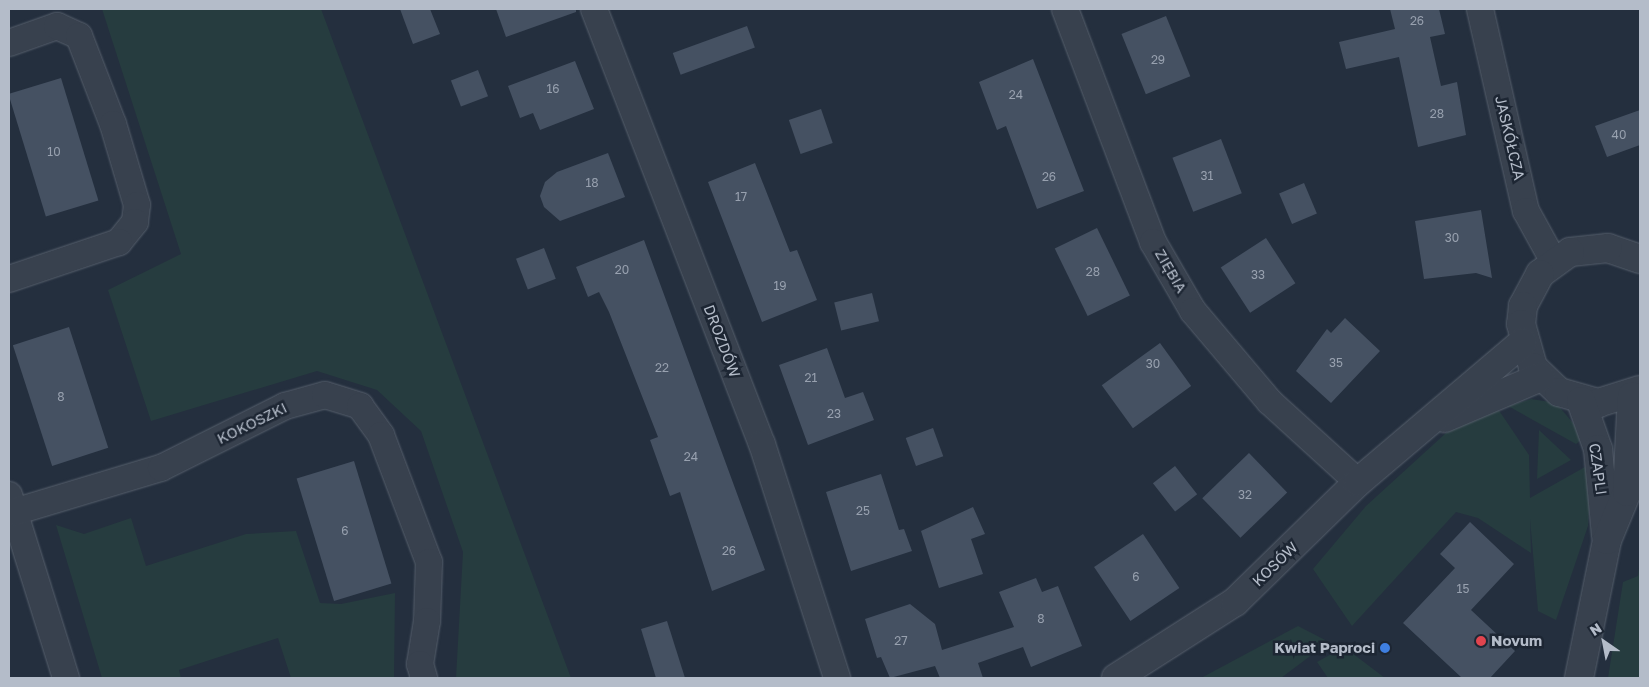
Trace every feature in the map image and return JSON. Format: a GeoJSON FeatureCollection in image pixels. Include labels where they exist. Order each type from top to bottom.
{"type":"FeatureCollection","features":[{"type":"Feature","properties":{"kind":"street","name":"DROZDÓW"},"geometry":{"type":"LineString","coordinates":[[594,9],[762,444],[837,678]]}},
{"type":"Feature","properties":{"kind":"street","name":"ZIĘBIA"},"geometry":{"type":"LineString","coordinates":[[1065,9],[1154,242],[1194,311],[1270,402],[1358,482]]}},
{"type":"Feature","properties":{"kind":"street","name":"JASKÓŁCZA"},"geometry":{"type":"LineString","coordinates":[[1480,9],[1526,211],[1554,262]]}},
{"type":"Feature","properties":{"kind":"street"},"geometry":{"type":"LineString","coordinates":[[9,43],[57,26],[78,36],[114,124],[138,205],[135,222],[119,242],[9,279]]}},
{"type":"Feature","properties":{"kind":"street"},"geometry":{"type":"LineString","coordinates":[[1636,249],[1589,248],[1554,262],[1540,274],[1523,306],[1522,342],[1541,377],[1559,392],[1580,401],[1598,403],[1636,393]]}},
{"type":"Feature","properties":{"kind":"street","name":"KOSÓW"},"geometry":{"type":"LineString","coordinates":[[1116,678],[1235,602],[1358,482],[1522,342]]}},
{"type":"Feature","properties":{"kind":"street","name":"KOSÓW"},"geometry":{"type":"LineString","coordinates":[[1419,429],[1541,377]]}},
{"type":"Feature","properties":{"kind":"street","name":"CZAPLI"},"geometry":{"type":"LineString","coordinates":[[1579,678],[1607,540],[1627,492],[1636,393]]}},
{"type":"Feature","properties":{"kind":"street","name":"KOKOSZKI"},"geometry":{"type":"LineString","coordinates":[[66,678],[12,503],[161,468],[285,406],[325,395],[360,406],[382,435],[429,562],[427,621],[420,664],[424,678]]}},
{"type":"Feature","properties":{"kind":"street","name":"CZAPLI"},"geometry":{"type":"LineString","coordinates":[[1580,401],[1598,449],[1607,540]]}},
{"type":"Feature","properties":{"kind":"green space"},"geometry":{"type":"Polygon","coordinates":[[[102,9],[321,9],[571,678],[456,678],[463,552],[421,431],[377,390],[317,371],[151,421],[108,290],[181,254],[102,9]]]}},
{"type":"Feature","properties":{"kind":"green space"},"geometry":{"type":"Polygon","coordinates":[[[1531,399],[1556,403],[1585,437],[1576,444],[1508,406],[1531,399]]]}},
{"type":"Feature","properties":{"kind":"green space"},"geometry":{"type":"Polygon","coordinates":[[[1498,409],[1529,455],[1530,498],[1592,463],[1588,526],[1556,620],[1538,611],[1530,519],[1531,553],[1478,518],[1456,512],[1352,626],[1313,569],[1366,506],[1446,433],[1498,409]]]}},
{"type":"Feature","properties":{"kind":"green space"},"geometry":{"type":"Polygon","coordinates":[[[1539,430],[1571,460],[1537,479],[1539,430]]]}},
{"type":"Feature","properties":{"kind":"green space"},"geometry":{"type":"Polygon","coordinates":[[[131,518],[146,566],[246,534],[296,531],[320,603],[341,604],[395,593],[394,678],[291,678],[278,638],[179,670],[181,678],[102,678],[56,525],[84,534],[131,518]]]}},
{"type":"Feature","properties":{"kind":"green space"},"geometry":{"type":"Polygon","coordinates":[[[1640,560],[1640,678],[1608,678],[1623,582],[1638,576],[1640,560]]]}},
{"type":"Feature","properties":{"kind":"green space"},"geometry":{"type":"Polygon","coordinates":[[[1298,626],[1329,642],[1281,678],[1201,678],[1298,626]]]}},
{"type":"Feature","properties":{"kind":"green space"},"geometry":{"type":"Polygon","coordinates":[[[1344,647],[1385,678],[1328,678],[1317,662],[1344,647]]]}},
{"type":"Feature","properties":{"kind":"building"},"geometry":{"type":"Polygon","coordinates":[[[400,9],[430,9],[440,34],[413,44],[400,9]]]}},
{"type":"Feature","properties":{"kind":"building"},"geometry":{"type":"Polygon","coordinates":[[[496,9],[576,9],[576,12],[506,37],[496,9]]]}},
{"type":"Feature","properties":{"kind":"building"},"geometry":{"type":"Polygon","coordinates":[[[1390,9],[1439,9],[1445,34],[1430,37],[1441,86],[1457,82],[1466,135],[1418,147],[1399,57],[1346,69],[1339,42],[1395,29],[1390,9]]]}},
{"type":"Feature","properties":{"kind":"building"},"geometry":{"type":"Polygon","coordinates":[[[1166,16],[1190,76],[1146,94],[1121,34],[1166,16]]]}},
{"type":"Feature","properties":{"kind":"building"},"geometry":{"type":"Polygon","coordinates":[[[747,26],[755,48],[681,75],[673,53],[747,26]]]}},
{"type":"Feature","properties":{"kind":"building"},"geometry":{"type":"Polygon","coordinates":[[[1033,59],[1084,191],[1037,209],[1006,126],[997,130],[979,82],[1033,59]]]}},
{"type":"Feature","properties":{"kind":"building"},"geometry":{"type":"Polygon","coordinates":[[[575,61],[594,109],[540,130],[533,113],[520,118],[508,86],[575,61]]]}},
{"type":"Feature","properties":{"kind":"building"},"geometry":{"type":"Polygon","coordinates":[[[478,70],[488,96],[461,107],[451,80],[478,70]]]}},
{"type":"Feature","properties":{"kind":"building"},"geometry":{"type":"Polygon","coordinates":[[[61,78],[98,200],[46,216],[9,94],[61,78]]]}},
{"type":"Feature","properties":{"kind":"building"},"geometry":{"type":"Polygon","coordinates":[[[821,109],[833,143],[801,154],[789,120],[821,109]]]}},
{"type":"Feature","properties":{"kind":"building"},"geometry":{"type":"Polygon","coordinates":[[[1640,110],[1640,145],[1607,157],[1595,126],[1640,110]]]}},
{"type":"Feature","properties":{"kind":"building"},"geometry":{"type":"Polygon","coordinates":[[[1221,139],[1242,193],[1193,212],[1172,158],[1221,139]]]}},
{"type":"Feature","properties":{"kind":"building"},"geometry":{"type":"Polygon","coordinates":[[[608,153],[625,197],[560,221],[544,207],[540,196],[545,182],[557,172],[608,153]]]}},
{"type":"Feature","properties":{"kind":"building"},"geometry":{"type":"Polygon","coordinates":[[[755,163],[790,252],[797,250],[817,300],[762,322],[708,182],[755,163]]]}},
{"type":"Feature","properties":{"kind":"building"},"geometry":{"type":"Polygon","coordinates":[[[1304,183],[1317,213],[1292,224],[1279,194],[1304,183]]]}},
{"type":"Feature","properties":{"kind":"building"},"geometry":{"type":"Polygon","coordinates":[[[1481,210],[1492,278],[1476,273],[1424,279],[1415,221],[1481,210]]]}},
{"type":"Feature","properties":{"kind":"building"},"geometry":{"type":"Polygon","coordinates":[[[1097,228],[1130,295],[1088,316],[1055,249],[1097,228]]]}},
{"type":"Feature","properties":{"kind":"building"},"geometry":{"type":"Polygon","coordinates":[[[1266,238],[1295,283],[1250,313],[1221,267],[1266,238]]]}},
{"type":"Feature","properties":{"kind":"building"},"geometry":{"type":"Polygon","coordinates":[[[644,240],[765,570],[712,591],[680,492],[670,496],[650,440],[658,437],[609,312],[599,292],[588,297],[576,267],[644,240]]]}},
{"type":"Feature","properties":{"kind":"building"},"geometry":{"type":"Polygon","coordinates":[[[544,248],[556,279],[528,290],[516,259],[544,248]]]}},
{"type":"Feature","properties":{"kind":"building"},"geometry":{"type":"Polygon","coordinates":[[[872,293],[879,321],[841,331],[834,302],[872,293]]]}},
{"type":"Feature","properties":{"kind":"building"},"geometry":{"type":"Polygon","coordinates":[[[1345,318],[1380,351],[1331,403],[1296,371],[1327,329],[1331,333],[1345,318]]]}},
{"type":"Feature","properties":{"kind":"building"},"geometry":{"type":"Polygon","coordinates":[[[69,327],[108,448],[52,466],[13,345],[69,327]]]}},
{"type":"Feature","properties":{"kind":"building"},"geometry":{"type":"Polygon","coordinates":[[[1160,343],[1191,386],[1133,428],[1102,385],[1160,343]]]}},
{"type":"Feature","properties":{"kind":"building"},"geometry":{"type":"Polygon","coordinates":[[[827,348],[845,398],[863,392],[874,420],[808,445],[779,365],[827,348]]]}},
{"type":"Feature","properties":{"kind":"building"},"geometry":{"type":"Polygon","coordinates":[[[933,428],[943,456],[916,466],[906,438],[933,428]]]}},
{"type":"Feature","properties":{"kind":"building"},"geometry":{"type":"Polygon","coordinates":[[[1249,453],[1287,493],[1240,538],[1202,498],[1249,453]]]}},
{"type":"Feature","properties":{"kind":"building"},"geometry":{"type":"Polygon","coordinates":[[[354,461],[391,583],[334,601],[297,479],[354,461]]]}},
{"type":"Feature","properties":{"kind":"building"},"geometry":{"type":"Polygon","coordinates":[[[1175,466],[1197,494],[1175,512],[1153,483],[1175,466]]]}},
{"type":"Feature","properties":{"kind":"building"},"geometry":{"type":"Polygon","coordinates":[[[881,474],[899,530],[904,529],[912,551],[851,571],[826,492],[881,474]]]}},
{"type":"Feature","properties":{"kind":"building"},"geometry":{"type":"Polygon","coordinates":[[[973,507],[985,534],[971,539],[983,574],[939,588],[921,531],[973,507]]]}},
{"type":"Feature","properties":{"kind":"building"},"geometry":{"type":"Polygon","coordinates":[[[1470,522],[1514,564],[1471,610],[1515,651],[1490,678],[1462,678],[1403,623],[1455,568],[1440,554],[1470,522]]]}},
{"type":"Feature","properties":{"kind":"building"},"geometry":{"type":"Polygon","coordinates":[[[1143,534],[1179,588],[1130,621],[1094,567],[1143,534]]]}},
{"type":"Feature","properties":{"kind":"building"},"geometry":{"type":"Polygon","coordinates":[[[1036,578],[1042,592],[1058,586],[1082,646],[1031,667],[1023,647],[978,663],[983,678],[940,678],[935,666],[890,678],[881,657],[877,658],[865,619],[910,604],[935,624],[942,650],[1014,627],[999,592],[1036,578]]]}},
{"type":"Feature","properties":{"kind":"building"},"geometry":{"type":"Polygon","coordinates":[[[667,621],[685,678],[656,678],[641,629],[667,621]]]}},
{"type":"Feature","properties":{"kind":"place","name":"Novum"},"geometry":{"type":"Point","coordinates":[1481,641]}},
{"type":"Feature","properties":{"kind":"place","name":"Kwiat Paproci"},"geometry":{"type":"Point","coordinates":[1385,648]}}]}
